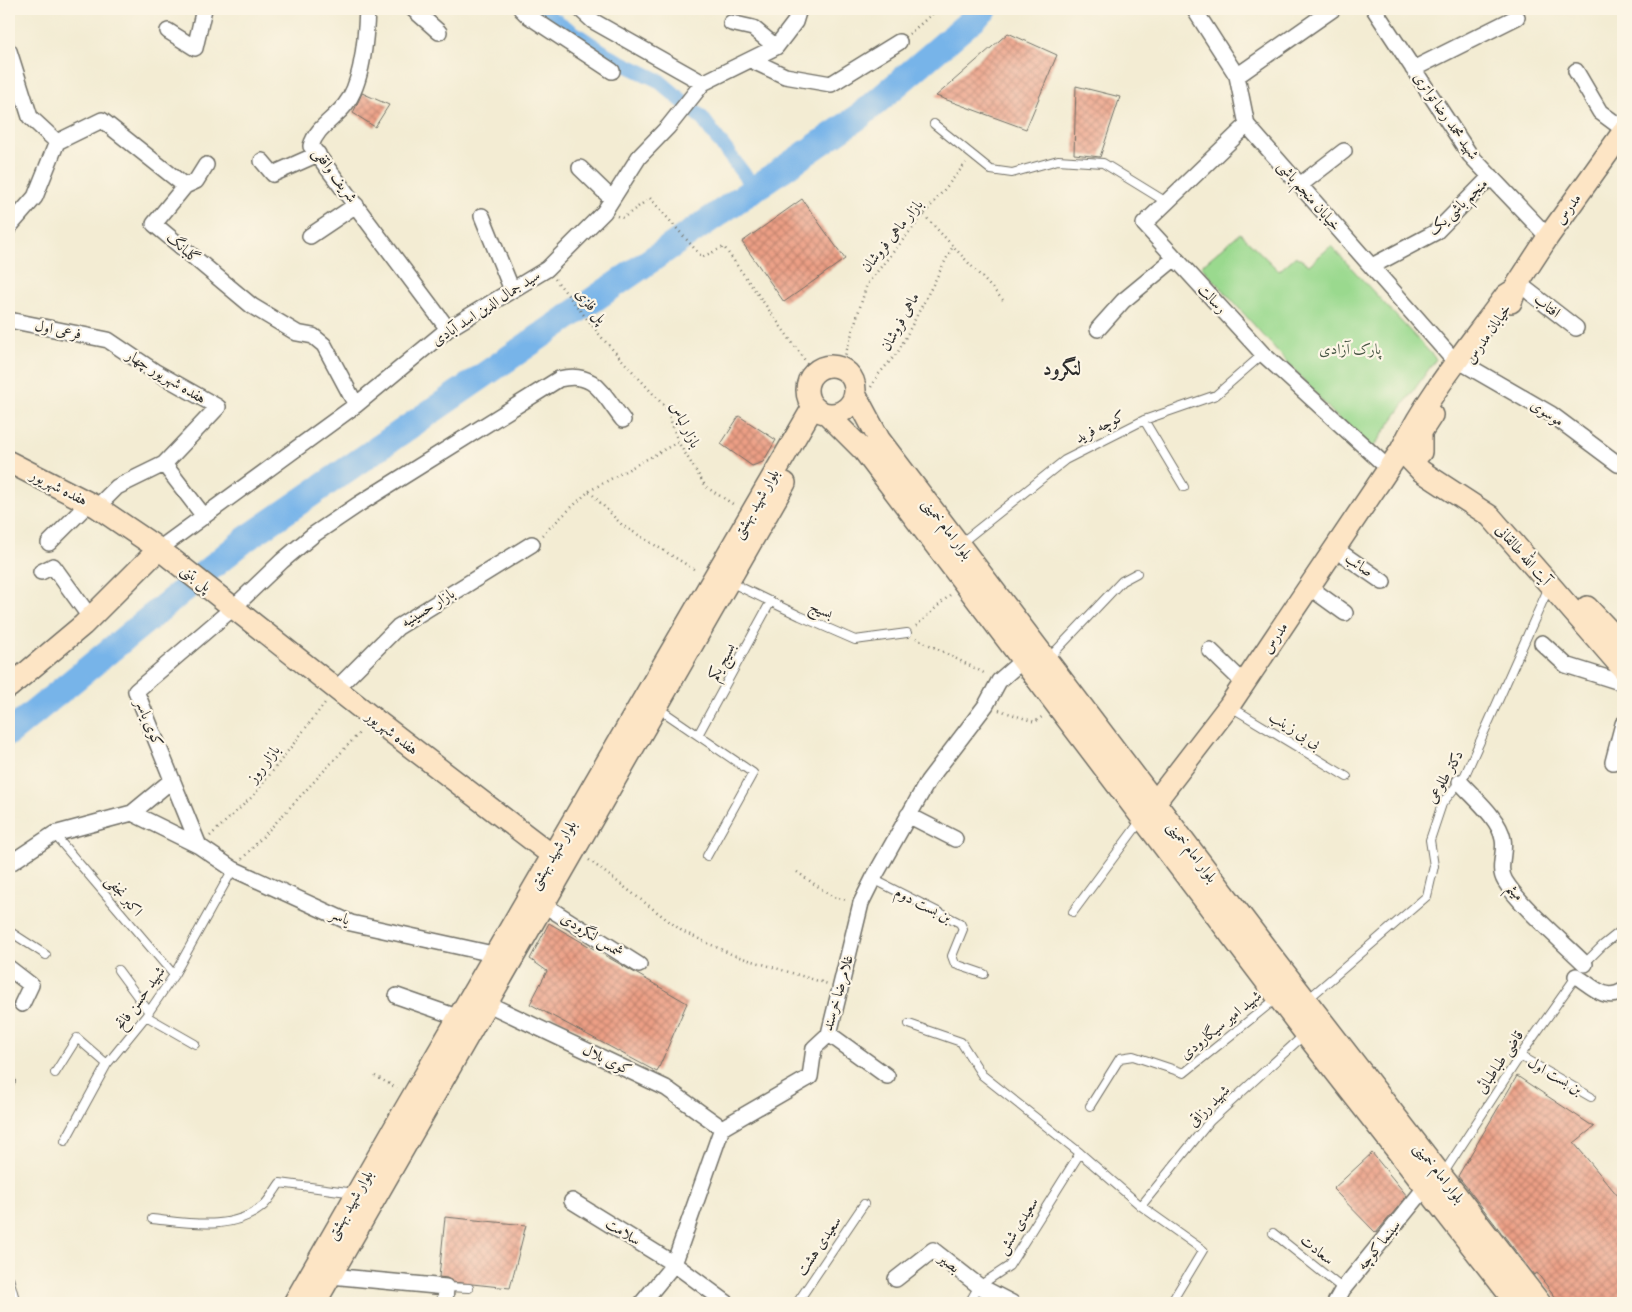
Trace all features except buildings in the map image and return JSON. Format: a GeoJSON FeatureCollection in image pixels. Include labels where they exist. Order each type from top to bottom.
{"type":"FeatureCollection","features":[{"type":"Feature","properties":{"kind":"main road","name":"مدرس"},"geometry":{"type":"LineString","coordinates":[[1518,286],[1548,237],[1623,131]]}},
{"type":"Feature","properties":{"kind":"main road","name":"خیابان مدرس"},"geometry":{"type":"LineString","coordinates":[[1388,468],[1410,453],[1461,365],[1512,301],[1518,286]]}},
{"type":"Feature","properties":{"kind":"main road"},"geometry":{"type":"LineString","coordinates":[[827,367],[841,369],[852,379],[858,399],[845,410],[836,414],[821,411],[807,393],[807,386],[814,373],[827,367]]}},
{"type":"Feature","properties":{"kind":"main road","name":"بلوار امام خمینی"},"geometry":{"type":"LineString","coordinates":[[858,399],[879,440],[1047,660],[1305,1033],[1540,1303]]}},
{"type":"Feature","properties":{"kind":"main road","name":"بلوار امام خمینی"},"geometry":{"type":"LineString","coordinates":[[821,411],[864,451],[1058,705],[1150,811],[1306,1001],[1516,1303]]}},
{"type":"Feature","properties":{"kind":"main road","name":"بلوار شهید بهشتی"},"geometry":{"type":"LineString","coordinates":[[316,1303],[486,1003],[658,708],[721,581],[750,514],[821,411]]}},
{"type":"Feature","properties":{"kind":"main road","name":"بلوار شهید بهشتی"},"geometry":{"type":"LineString","coordinates":[[294,1303],[414,1096],[493,954],[721,581],[821,411]]}},
{"type":"Feature","properties":{"kind":"main road","name":"آیت الله طالقانی"},"geometry":{"type":"LineString","coordinates":[[1410,453],[1421,471],[1490,516],[1623,669]]}},
{"type":"Feature","properties":{"kind":"main road","name":"آیت الله طالقانی"},"geometry":{"type":"LineString","coordinates":[[1410,453],[1499,507],[1600,622],[1623,644]]}},
{"type":"Feature","properties":{"kind":"main road","name":"هفده شهریور"},"geometry":{"type":"LineString","coordinates":[[11,466],[93,505],[159,549]]}},
{"type":"Feature","properties":{"kind":"main road","name":"مدرس"},"geometry":{"type":"LineString","coordinates":[[1150,811],[1229,706],[1388,468]]}},
{"type":"Feature","properties":{"kind":"main road"},"geometry":{"type":"LineString","coordinates":[[9,687],[90,616],[159,549]]}},
{"type":"Feature","properties":{"kind":"main road","name":"پل بتنی"},"geometry":{"type":"LineString","coordinates":[[159,549],[233,608]]}},
{"type":"Feature","properties":{"kind":"main road","name":"هفده شهریور"},"geometry":{"type":"LineString","coordinates":[[233,608],[553,856]]}},
{"type":"Feature","properties":{"kind":"main road"},"geometry":{"type":"LineString","coordinates":[[553,856],[575,851]]}},
{"type":"Feature","properties":{"kind":"street"},"geometry":{"type":"LineString","coordinates":[[168,31],[195,48],[204,9]]}},
{"type":"Feature","properties":{"kind":"street","name":"شریف واقفی"},"geometry":{"type":"LineString","coordinates":[[368,9],[366,42],[353,92],[345,105],[314,135],[311,146],[448,329]]}},
{"type":"Feature","properties":{"kind":"street"},"geometry":{"type":"LineString","coordinates":[[414,9],[438,32]]}},
{"type":"Feature","properties":{"kind":"street"},"geometry":{"type":"LineString","coordinates":[[521,9],[526,15],[612,71]]}},
{"type":"Feature","properties":{"kind":"street"},"geometry":{"type":"LineString","coordinates":[[580,9],[593,21],[703,82],[776,47],[795,22],[799,9]]}},
{"type":"Feature","properties":{"kind":"street","name":"خیابان منجم باشی"},"geometry":{"type":"LineString","coordinates":[[1194,9],[1237,76],[1247,125],[1451,357],[1461,365]]}},
{"type":"Feature","properties":{"kind":"street"},"geometry":{"type":"LineString","coordinates":[[1237,76],[1333,9]]}},
{"type":"Feature","properties":{"kind":"street","name":"شهید محمد رضا تواتری"},"geometry":{"type":"LineString","coordinates":[[1374,9],[1470,155],[1548,237]]}},
{"type":"Feature","properties":{"kind":"street"},"geometry":{"type":"LineString","coordinates":[[1413,69],[1517,17]]}},
{"type":"Feature","properties":{"kind":"street"},"geometry":{"type":"LineString","coordinates":[[731,24],[753,28],[776,47]]}},
{"type":"Feature","properties":{"kind":"street"},"geometry":{"type":"LineString","coordinates":[[751,60],[786,76],[831,84],[899,42]]}},
{"type":"Feature","properties":{"kind":"street"},"geometry":{"type":"LineString","coordinates":[[10,61],[30,117],[56,142]]}},
{"type":"Feature","properties":{"kind":"street"},"geometry":{"type":"LineString","coordinates":[[1576,71],[1600,112],[1623,131]]}},
{"type":"Feature","properties":{"kind":"street","name":"سید جمال الدین اسد آبادی"},"geometry":{"type":"LineString","coordinates":[[159,549],[356,405],[448,329],[547,269],[604,212],[639,156],[668,127],[703,82]]}},
{"type":"Feature","properties":{"kind":"street"},"geometry":{"type":"LineString","coordinates":[[9,227],[35,197],[56,142],[102,120],[185,186],[196,181],[206,165]]}},
{"type":"Feature","properties":{"kind":"street","name":"رسالت"},"geometry":{"type":"LineString","coordinates":[[1247,125],[1144,224],[1263,354],[1388,468]]}},
{"type":"Feature","properties":{"kind":"street"},"geometry":{"type":"LineString","coordinates":[[1300,185],[1344,151]]}},
{"type":"Feature","properties":{"kind":"street"},"geometry":{"type":"LineString","coordinates":[[262,161],[273,174],[318,154]]}},
{"type":"Feature","properties":{"kind":"street"},"geometry":{"type":"LineString","coordinates":[[580,168],[612,198]]}},
{"type":"Feature","properties":{"kind":"street","name":"منجم باشی یک"},"geometry":{"type":"LineString","coordinates":[[1372,266],[1436,232],[1491,176]]}},
{"type":"Feature","properties":{"kind":"street","name":"گلبانگ"},"geometry":{"type":"LineString","coordinates":[[185,186],[154,224],[252,306],[297,332],[313,336],[324,345],[356,405]]}},
{"type":"Feature","properties":{"kind":"street"},"geometry":{"type":"LineString","coordinates":[[310,236],[356,205]]}},
{"type":"Feature","properties":{"kind":"street"},"geometry":{"type":"LineString","coordinates":[[482,216],[512,290]]}},
{"type":"Feature","properties":{"kind":"street"},"geometry":{"type":"LineString","coordinates":[[1098,330],[1123,301],[1175,258]]}},
{"type":"Feature","properties":{"kind":"street","name":"افتاب"},"geometry":{"type":"LineString","coordinates":[[1518,286],[1576,328]]}},
{"type":"Feature","properties":{"kind":"street","name":"فرعی اول"},"geometry":{"type":"LineString","coordinates":[[9,320],[108,340]]}},
{"type":"Feature","properties":{"kind":"street","name":"هفده شهریور چهار"},"geometry":{"type":"LineString","coordinates":[[49,543],[117,487],[164,464],[218,407],[154,371],[108,340]]}},
{"type":"Feature","properties":{"kind":"street","name":"موسوی"},"geometry":{"type":"LineString","coordinates":[[1461,365],[1551,414],[1618,464],[1623,461]]}},
{"type":"Feature","properties":{"kind":"street"},"geometry":{"type":"LineString","coordinates":[[233,608],[282,560],[313,535],[399,478],[559,379],[573,375],[588,378],[623,420]]}},
{"type":"Feature","properties":{"kind":"street"},"geometry":{"type":"LineString","coordinates":[[164,464],[203,515]]}},
{"type":"Feature","properties":{"kind":"street","name":"بازار حسینیه"},"geometry":{"type":"LineString","coordinates":[[337,688],[398,627],[532,544]]}},
{"type":"Feature","properties":{"kind":"street","name":"صائب"},"geometry":{"type":"LineString","coordinates":[[1334,548],[1383,582]]}},
{"type":"Feature","properties":{"kind":"street"},"geometry":{"type":"LineString","coordinates":[[41,572],[53,566],[90,616]]}},
{"type":"Feature","properties":{"kind":"street"},"geometry":{"type":"LineString","coordinates":[[1309,587],[1345,613]]}},
{"type":"Feature","properties":{"kind":"street","name":"کوی یاسر"},"geometry":{"type":"LineString","coordinates":[[199,846],[136,691],[233,608]]}},
{"type":"Feature","properties":{"kind":"street"},"geometry":{"type":"LineString","coordinates":[[1542,643],[1566,665],[1623,683]]}},
{"type":"Feature","properties":{"kind":"street"},"geometry":{"type":"LineString","coordinates":[[1210,650],[1244,684]]}},
{"type":"Feature","properties":{"kind":"street","name":"غلامرضا خرسند"},"geometry":{"type":"LineString","coordinates":[[722,1128],[810,1077],[814,1048],[829,1034],[842,988],[861,903],[873,879],[928,780],[986,705],[998,681],[1023,660]]}},
{"type":"Feature","properties":{"kind":"street"},"geometry":{"type":"LineString","coordinates":[[1613,762],[1623,724]]}},
{"type":"Feature","properties":{"kind":"street"},"geometry":{"type":"LineString","coordinates":[[9,864],[54,834],[132,812],[172,780]]}},
{"type":"Feature","properties":{"kind":"street","name":"میثم"},"geometry":{"type":"LineString","coordinates":[[1460,782],[1494,821],[1504,840],[1501,861],[1504,880],[1580,970],[1606,996],[1613,996],[1623,991]]}},
{"type":"Feature","properties":{"kind":"street","name":"یاسر"},"geometry":{"type":"LineString","coordinates":[[132,812],[199,846],[233,869],[351,923],[493,954]]}},
{"type":"Feature","properties":{"kind":"street"},"geometry":{"type":"LineString","coordinates":[[908,815],[955,839]]}},
{"type":"Feature","properties":{"kind":"street","name":"شمس لنگرودی"},"geometry":{"type":"LineString","coordinates":[[544,905],[639,965]]}},
{"type":"Feature","properties":{"kind":"street"},"geometry":{"type":"LineString","coordinates":[[9,968],[31,985],[22,1004]]}},
{"type":"Feature","properties":{"kind":"street"},"geometry":{"type":"LineString","coordinates":[[397,996],[457,1016]]}},
{"type":"Feature","properties":{"kind":"street","name":"کوی بلال"},"geometry":{"type":"LineString","coordinates":[[486,1003],[666,1088],[722,1128]]}},
{"type":"Feature","properties":{"kind":"street"},"geometry":{"type":"LineString","coordinates":[[829,1034],[887,1076]]}},
{"type":"Feature","properties":{"kind":"street"},"geometry":{"type":"LineString","coordinates":[[642,1303],[674,1264],[722,1128]]}},
{"type":"Feature","properties":{"kind":"street","name":"سینما کوچه"},"geometry":{"type":"LineString","coordinates":[[1335,1303],[1343,1289],[1433,1182]]}},
{"type":"Feature","properties":{"kind":"street","name":"سلامت"},"geometry":{"type":"LineString","coordinates":[[572,1201],[674,1264],[727,1303]]}},
{"type":"Feature","properties":{"kind":"street","name":"بصیر"},"geometry":{"type":"LineString","coordinates":[[896,1279],[933,1250],[978,1286]]}},
{"type":"Feature","properties":{"kind":"street"},"geometry":{"type":"LineString","coordinates":[[331,1276],[446,1287],[445,1303]]}},
{"type":"Feature","properties":{"kind":"street"},"geometry":{"type":"LineString","coordinates":[[978,1286],[1012,1303]]}},
{"type":"Feature","properties":{"kind":"lane"},"geometry":{"type":"LineString","coordinates":[[934,124],[991,170],[1012,173],[1058,160],[1103,163],[1168,203]]}},
{"type":"Feature","properties":{"kind":"lane","name":"کوچه فرید"},"geometry":{"type":"LineString","coordinates":[[959,544],[1065,460],[1144,420],[1216,395],[1263,354]]}},
{"type":"Feature","properties":{"kind":"lane"},"geometry":{"type":"LineString","coordinates":[[1144,420],[1184,487]]}},
{"type":"Feature","properties":{"kind":"lane"},"geometry":{"type":"LineString","coordinates":[[1047,660],[1122,581],[1138,573]]}},
{"type":"Feature","properties":{"kind":"lane","name":"بسیج"},"geometry":{"type":"LineString","coordinates":[[721,581],[771,601],[855,640],[907,633]]}},
{"type":"Feature","properties":{"kind":"lane","name":"دکتر طلوعی"},"geometry":{"type":"LineString","coordinates":[[1306,1001],[1427,896],[1434,866],[1430,840],[1442,804],[1465,775],[1550,585]]}},
{"type":"Feature","properties":{"kind":"lane","name":"بسیج یکم"},"geometry":{"type":"LineString","coordinates":[[698,735],[771,601]]}},
{"type":"Feature","properties":{"kind":"lane","name":"بی بی زینب"},"geometry":{"type":"LineString","coordinates":[[1229,706],[1347,777]]}},
{"type":"Feature","properties":{"kind":"lane"},"geometry":{"type":"LineString","coordinates":[[658,708],[753,773],[707,856]]}},
{"type":"Feature","properties":{"kind":"lane"},"geometry":{"type":"LineString","coordinates":[[1073,912],[1150,811]]}},
{"type":"Feature","properties":{"kind":"lane","name":"اکبر نجفی"},"geometry":{"type":"LineString","coordinates":[[54,834],[174,976]]}},
{"type":"Feature","properties":{"kind":"lane","name":"شهید حسن فاتح"},"geometry":{"type":"LineString","coordinates":[[65,1141],[107,1064],[148,1014],[174,976],[233,869]]}},
{"type":"Feature","properties":{"kind":"lane","name":"بن بست دوم"},"geometry":{"type":"LineString","coordinates":[[873,879],[960,923],[963,929],[952,956],[953,960],[955,964],[984,974]]}},
{"type":"Feature","properties":{"kind":"lane","name":"قاضی طباطبائی"},"geometry":{"type":"LineString","coordinates":[[1433,1182],[1580,970],[1603,944],[1623,929]]}},
{"type":"Feature","properties":{"kind":"lane"},"geometry":{"type":"LineString","coordinates":[[9,936],[12,933],[46,955]]}},
{"type":"Feature","properties":{"kind":"lane"},"geometry":{"type":"LineString","coordinates":[[118,970],[148,1014],[195,1044]]}},
{"type":"Feature","properties":{"kind":"lane","name":"شهید امیر سیگارودی"},"geometry":{"type":"LineString","coordinates":[[1090,1106],[1120,1058],[1133,1056],[1184,1073],[1279,996]]}},
{"type":"Feature","properties":{"kind":"lane"},"geometry":{"type":"LineString","coordinates":[[909,1024],[960,1042],[982,1076],[1080,1153],[1140,1206],[1203,1250],[1171,1303]]}},
{"type":"Feature","properties":{"kind":"lane","name":"شهید رزاقی"},"geometry":{"type":"LineString","coordinates":[[1140,1206],[1210,1121],[1305,1033]]}},
{"type":"Feature","properties":{"kind":"lane"},"geometry":{"type":"LineString","coordinates":[[55,1073],[77,1038],[107,1064]]}},
{"type":"Feature","properties":{"kind":"lane","name":"بن بست اول"},"geometry":{"type":"LineString","coordinates":[[1520,1056],[1591,1097]]}},
{"type":"Feature","properties":{"kind":"lane","name":"سعیدی شش"},"geometry":{"type":"LineString","coordinates":[[969,1303],[978,1286],[1009,1266],[1080,1153]]}},
{"type":"Feature","properties":{"kind":"lane"},"geometry":{"type":"LineString","coordinates":[[152,1219],[200,1224],[245,1218],[264,1204],[280,1183],[357,1193]]}},
{"type":"Feature","properties":{"kind":"lane","name":"سعیدی هشت"},"geometry":{"type":"LineString","coordinates":[[797,1303],[864,1204]]}},
{"type":"Feature","properties":{"kind":"lane","name":"سعادت"},"geometry":{"type":"LineString","coordinates":[[1273,1233],[1343,1289]]}},
{"type":"Feature","properties":{"kind":"lane"},"geometry":{"type":"LineString","coordinates":[[9,1278],[16,1303]]}},
{"type":"Feature","properties":{"kind":"lane"},"geometry":{"type":"LineString","coordinates":[[446,1287],[470,1288]]}},
{"type":"Feature","properties":{"kind":"path"},"geometry":{"type":"LineString","coordinates":[[899,42],[938,9]]}},
{"type":"Feature","properties":{"kind":"path","name":"بازار ماهی فروشان"},"geometry":{"type":"LineString","coordinates":[[841,369],[867,284],[972,156]]}},
{"type":"Feature","properties":{"kind":"path"},"geometry":{"type":"LineString","coordinates":[[604,212],[623,218],[650,198],[702,257],[724,247],[814,373]]}},
{"type":"Feature","properties":{"kind":"path"},"geometry":{"type":"LineString","coordinates":[[924,215],[1003,300]]}},
{"type":"Feature","properties":{"kind":"path","name":"ماهی فروشان"},"geometry":{"type":"LineString","coordinates":[[858,399],[898,352],[953,246]]}},
{"type":"Feature","properties":{"kind":"path","name":"پل فلزی"},"geometry":{"type":"LineString","coordinates":[[560,286],[603,339]]}},
{"type":"Feature","properties":{"kind":"path","name":"بازار لباس"},"geometry":{"type":"LineString","coordinates":[[603,339],[667,409],[678,442],[706,487],[750,514]]}},
{"type":"Feature","properties":{"kind":"path"},"geometry":{"type":"LineString","coordinates":[[532,544],[589,491],[678,442]]}},
{"type":"Feature","properties":{"kind":"path"},"geometry":{"type":"LineString","coordinates":[[589,491],[622,525],[721,581]]}},
{"type":"Feature","properties":{"kind":"path"},"geometry":{"type":"LineString","coordinates":[[964,583],[907,633],[998,681]]}},
{"type":"Feature","properties":{"kind":"path","name":"بازار روز"},"geometry":{"type":"LineString","coordinates":[[199,846],[254,795],[337,688]]}},
{"type":"Feature","properties":{"kind":"path"},"geometry":{"type":"LineString","coordinates":[[986,705],[1036,722],[1058,705]]}},
{"type":"Feature","properties":{"kind":"path"},"geometry":{"type":"LineString","coordinates":[[233,869],[373,718]]}},
{"type":"Feature","properties":{"kind":"path"},"geometry":{"type":"LineString","coordinates":[[575,851],[612,876],[682,930],[733,955],[842,988]]}},
{"type":"Feature","properties":{"kind":"path"},"geometry":{"type":"LineString","coordinates":[[797,872],[833,897],[861,903]]}},
{"type":"Feature","properties":{"kind":"path"},"geometry":{"type":"LineString","coordinates":[[375,1076],[414,1096]]}},
{"type":"Feature","properties":{"kind":"green space","name":"پارک آزادی"},"geometry":{"type":"Polygon","coordinates":[[[1240,233],[1279,271],[1296,256],[1309,265],[1331,246],[1436,359],[1369,453],[1201,266],[1240,233]]]}},
{"type":"Feature","properties":{"kind":"waterway"},"geometry":{"type":"LineString","coordinates":[[542,9],[550,17],[612,58],[658,80],[702,118],[754,188]]}},
{"type":"Feature","properties":{"kind":"waterway"},"geometry":{"type":"LineString","coordinates":[[9,733],[246,539],[860,116],[985,9]]}},
{"type":"Feature","properties":{"kind":"district","name":"لنگرود"},"geometry":{"type":"Point","coordinates":[1062,369]}}]}
